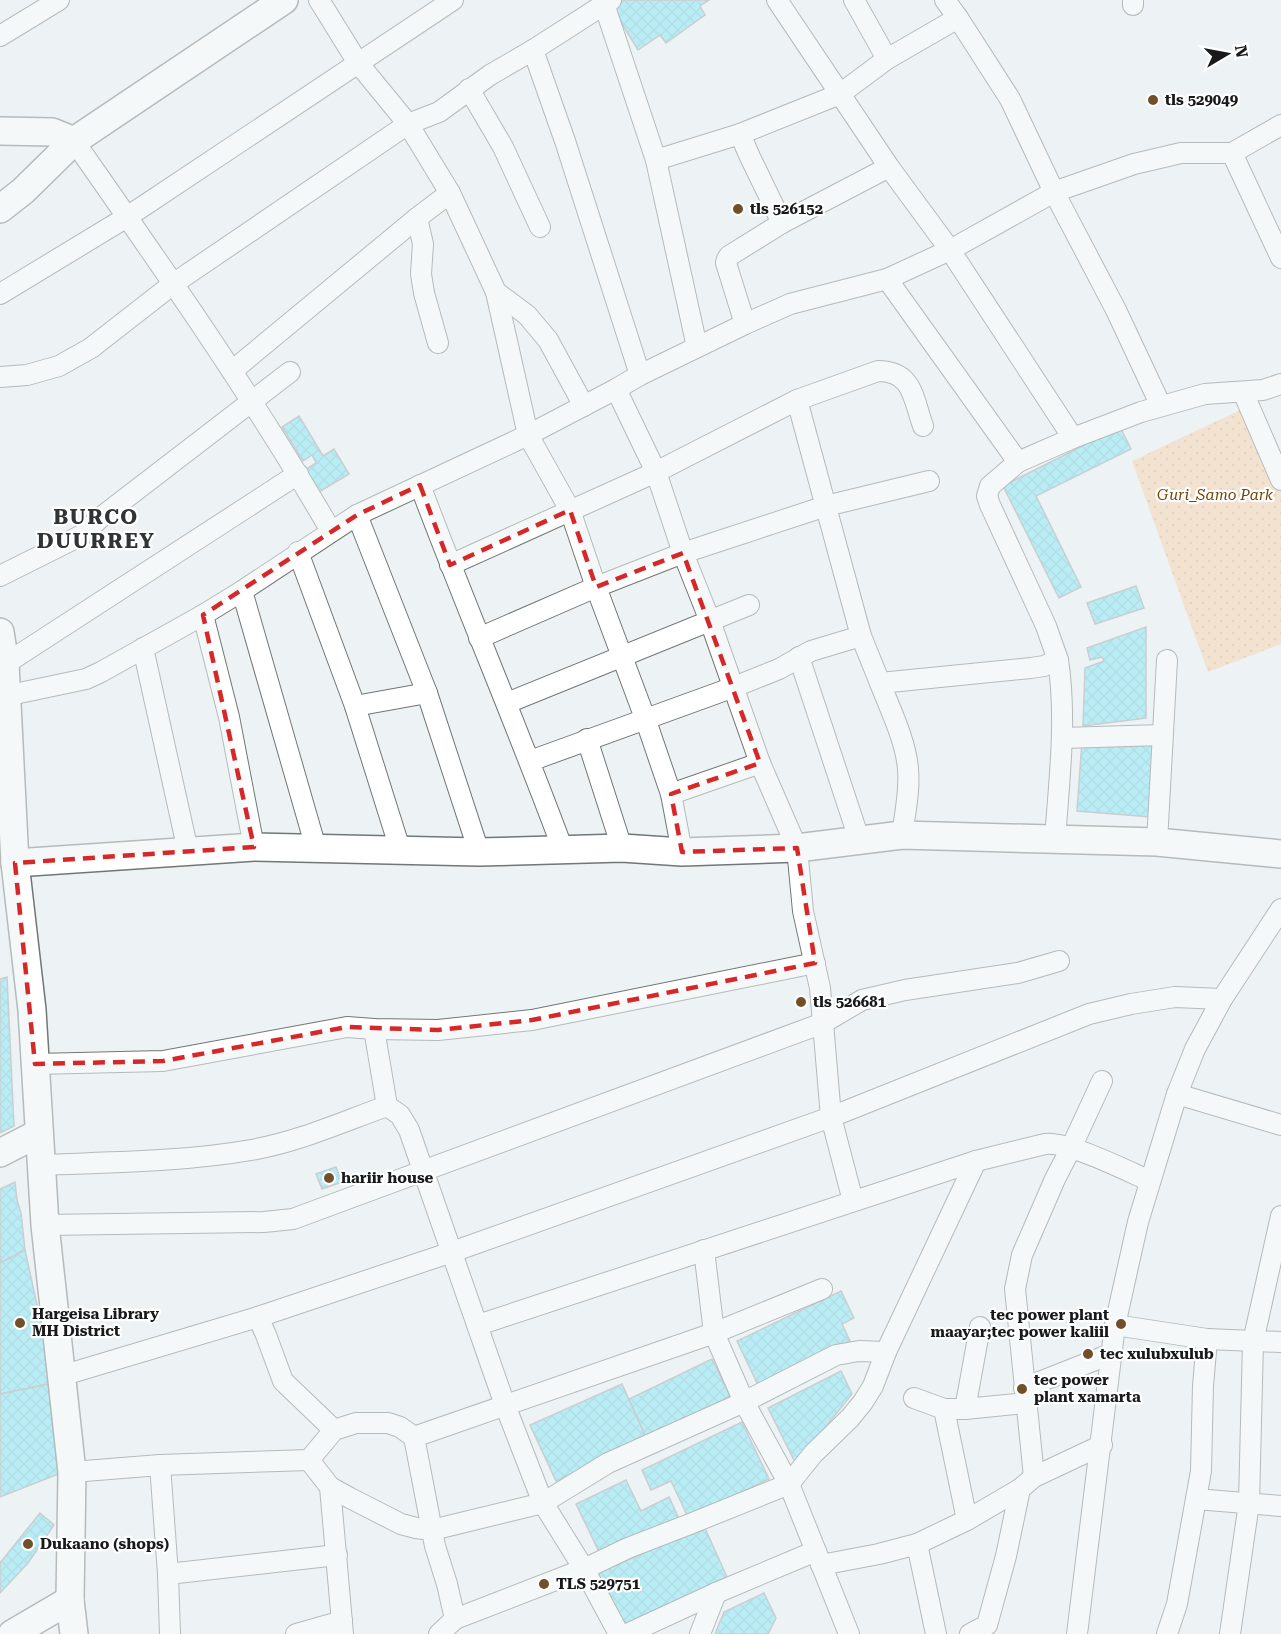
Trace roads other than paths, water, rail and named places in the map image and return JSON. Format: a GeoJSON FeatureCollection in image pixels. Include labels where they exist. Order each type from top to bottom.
{"type":"FeatureCollection","features":[{"type":"Feature","properties":{"kind":"main road"},"geometry":{"type":"LineString","coordinates":[[0,209],[23,191],[74,141],[284,0]]}},
{"type":"Feature","properties":{"kind":"main road"},"geometry":{"type":"LineString","coordinates":[[0,131],[52,132],[74,141]]}},
{"type":"Feature","properties":{"kind":"main road"},"geometry":{"type":"LineString","coordinates":[[0,632],[5,664],[7,865],[26,954],[32,1010],[45,1225],[72,1472],[70,1600],[74,1634]]}},
{"type":"Feature","properties":{"kind":"main road"},"geometry":{"type":"LineString","coordinates":[[7,865],[254,847],[479,852],[622,848],[682,852],[797,848],[902,835],[1157,842],[1281,854]]}},
{"type":"Feature","properties":{"kind":"main road"},"geometry":{"type":"LineString","coordinates":[[0,1153],[39,1133]]}},
{"type":"Feature","properties":{"kind":"main road"},"geometry":{"type":"LineString","coordinates":[[12,1634],[70,1600]]}},
{"type":"Feature","properties":{"kind":"street"},"geometry":{"type":"LineString","coordinates":[[0,36],[32,7],[59,0]]}},
{"type":"Feature","properties":{"kind":"street"},"geometry":{"type":"LineString","coordinates":[[319,0],[358,63],[408,124],[450,193],[496,292],[528,435],[570,510],[670,794],[682,852]]}},
{"type":"Feature","properties":{"kind":"street"},"geometry":{"type":"LineString","coordinates":[[0,294],[127,217],[453,0]]}},
{"type":"Feature","properties":{"kind":"street"},"geometry":{"type":"LineString","coordinates":[[777,0],[889,167],[950,250],[1073,438]]}},
{"type":"Feature","properties":{"kind":"street"},"geometry":{"type":"LineString","coordinates":[[854,0],[887,59]]}},
{"type":"Feature","properties":{"kind":"street"},"geometry":{"type":"LineString","coordinates":[[945,0],[1010,99],[1054,192],[1116,310],[1161,406]]}},
{"type":"Feature","properties":{"kind":"street"},"geometry":{"type":"LineString","coordinates":[[0,377],[27,375],[59,366],[91,348],[172,284],[408,124],[439,112],[469,89],[608,2],[656,160],[697,347]]}},
{"type":"Feature","properties":{"kind":"street"},"geometry":{"type":"LineString","coordinates":[[656,160],[741,134],[840,94],[887,59],[958,18]]}},
{"type":"Feature","properties":{"kind":"street"},"geometry":{"type":"LineString","coordinates":[[533,50],[587,207],[640,375]]}},
{"type":"Feature","properties":{"kind":"street"},"geometry":{"type":"LineString","coordinates":[[469,89],[503,147],[540,227]]}},
{"type":"Feature","properties":{"kind":"street"},"geometry":{"type":"LineString","coordinates":[[5,696],[86,679],[101,672],[203,615],[357,515],[528,435],[640,375],[745,324],[790,304],[887,279],[950,250],[1054,192],[1134,164],[1181,153],[1232,153],[1281,125]]}},
{"type":"Feature","properties":{"kind":"street"},"geometry":{"type":"LineString","coordinates":[[741,134],[782,224]]}},
{"type":"Feature","properties":{"kind":"street"},"geometry":{"type":"LineString","coordinates":[[74,141],[232,370],[331,531]]}},
{"type":"Feature","properties":{"kind":"street"},"geometry":{"type":"LineString","coordinates":[[1232,153],[1281,258]]}},
{"type":"Feature","properties":{"kind":"street"},"geometry":{"type":"LineString","coordinates":[[745,324],[726,259],[782,224],[889,167]]}},
{"type":"Feature","properties":{"kind":"street"},"geometry":{"type":"LineString","coordinates":[[232,370],[450,193]]}},
{"type":"Feature","properties":{"kind":"street"},"geometry":{"type":"LineString","coordinates":[[417,218],[423,244],[421,274],[424,293],[438,343]]}},
{"type":"Feature","properties":{"kind":"street"},"geometry":{"type":"LineString","coordinates":[[887,279],[1018,462]]}},
{"type":"Feature","properties":{"kind":"street"},"geometry":{"type":"LineString","coordinates":[[496,292],[527,315],[548,340],[584,406]]}},
{"type":"Feature","properties":{"kind":"street"},"geometry":{"type":"LineString","coordinates":[[450,565],[656,471],[797,400],[878,371],[889,371],[900,376],[908,384],[923,426]]}},
{"type":"Feature","properties":{"kind":"street"},"geometry":{"type":"LineString","coordinates":[[0,576],[82,535],[100,518],[290,372]]}},
{"type":"Feature","properties":{"kind":"street"},"geometry":{"type":"LineString","coordinates":[[1055,840],[1062,738],[1061,682],[1058,660],[1046,626],[987,496],[990,486],[1018,462],[1073,438],[1161,406],[1205,394],[1263,390],[1281,384]]}},
{"type":"Feature","properties":{"kind":"street"},"geometry":{"type":"LineString","coordinates":[[616,389],[656,471],[683,554],[710,621],[760,763],[797,848],[803,911],[820,988],[831,1118],[853,1201]]}},
{"type":"Feature","properties":{"kind":"street"},"geometry":{"type":"LineString","coordinates":[[1243,392],[1281,480]]}},
{"type":"Feature","properties":{"kind":"street"},"geometry":{"type":"LineString","coordinates":[[797,400],[861,636],[903,744],[908,768],[908,790],[902,835]]}},
{"type":"Feature","properties":{"kind":"street"},"geometry":{"type":"LineString","coordinates":[[5,664],[298,474]]}},
{"type":"Feature","properties":{"kind":"street"},"geometry":{"type":"LineString","coordinates":[[480,638],[596,587],[683,554],[826,506],[929,481]]}},
{"type":"Feature","properties":{"kind":"street"},"geometry":{"type":"LineString","coordinates":[[420,485],[564,850]]}},
{"type":"Feature","properties":{"kind":"street"},"geometry":{"type":"LineString","coordinates":[[357,515],[427,693],[479,852]]}},
{"type":"Feature","properties":{"kind":"street"},"geometry":{"type":"LineString","coordinates":[[298,552],[355,706],[400,849]]}},
{"type":"Feature","properties":{"kind":"street"},"geometry":{"type":"LineString","coordinates":[[242,591],[316,848]]}},
{"type":"Feature","properties":{"kind":"street"},"geometry":{"type":"LineString","coordinates":[[507,703],[749,605]]}},
{"type":"Feature","properties":{"kind":"street"},"geometry":{"type":"LineString","coordinates":[[203,615],[229,717],[254,847]]}},
{"type":"Feature","properties":{"kind":"street"},"geometry":{"type":"LineString","coordinates":[[530,760],[734,687],[779,669],[811,651],[861,636]]}},
{"type":"Feature","properties":{"kind":"street"},"geometry":{"type":"LineString","coordinates":[[143,648],[188,851]]}},
{"type":"Feature","properties":{"kind":"street"},"geometry":{"type":"LineString","coordinates":[[800,657],[859,839]]}},
{"type":"Feature","properties":{"kind":"street"},"geometry":{"type":"LineString","coordinates":[[880,683],[1031,669],[1058,660]]}},
{"type":"Feature","properties":{"kind":"street"},"geometry":{"type":"LineString","coordinates":[[1157,842],[1167,660]]}},
{"type":"Feature","properties":{"kind":"street"},"geometry":{"type":"LineString","coordinates":[[355,706],[427,693]]}},
{"type":"Feature","properties":{"kind":"street"},"geometry":{"type":"LineString","coordinates":[[1062,738],[1162,735]]}},
{"type":"Feature","properties":{"kind":"street"},"geometry":{"type":"LineString","coordinates":[[587,739],[622,848]]}},
{"type":"Feature","properties":{"kind":"street"},"geometry":{"type":"LineString","coordinates":[[670,794],[760,763]]}},
{"type":"Feature","properties":{"kind":"street"},"geometry":{"type":"LineString","coordinates":[[1077,1634],[1115,1325],[1138,1222],[1177,1094],[1195,1049],[1222,999],[1281,909]]}},
{"type":"Feature","properties":{"kind":"street"},"geometry":{"type":"LineString","coordinates":[[45,1225],[252,1222],[293,1219],[824,1023],[862,1000],[905,990],[1018,973],[1059,961]]}},
{"type":"Feature","properties":{"kind":"street"},"geometry":{"type":"LineString","coordinates":[[35,1064],[163,1061],[347,1027],[438,1030],[532,1020],[815,963]]}},
{"type":"Feature","properties":{"kind":"street"},"geometry":{"type":"LineString","coordinates":[[61,1376],[258,1317],[452,1252],[831,1118],[1089,1014],[1175,997],[1222,999]]}},
{"type":"Feature","properties":{"kind":"street"},"geometry":{"type":"LineString","coordinates":[[374,1029],[387,1106],[400,1114],[409,1130],[505,1405],[543,1503],[584,1569],[619,1634]]}},
{"type":"Feature","properties":{"kind":"street"},"geometry":{"type":"LineString","coordinates":[[981,1631],[1027,1483],[1025,1395],[1015,1288],[1022,1255],[1102,1081]]}},
{"type":"Feature","properties":{"kind":"street"},"geometry":{"type":"LineString","coordinates":[[1177,1094],[1281,1125]]}},
{"type":"Feature","properties":{"kind":"street"},"geometry":{"type":"LineString","coordinates":[[41,1165],[183,1159],[252,1150],[294,1140],[387,1106]]}},
{"type":"Feature","properties":{"kind":"street"},"geometry":{"type":"LineString","coordinates":[[477,1325],[976,1161],[1048,1144],[1071,1148],[1150,1181]]}},
{"type":"Feature","properties":{"kind":"street"},"geometry":{"type":"LineString","coordinates":[[439,1634],[455,1619],[584,1569],[628,1548],[789,1484],[813,1454],[850,1418],[873,1386],[886,1352],[976,1161]]}},
{"type":"Feature","properties":{"kind":"street"},"geometry":{"type":"LineString","coordinates":[[1230,1634],[1249,1503],[1253,1342],[1281,1216]]}},
{"type":"Feature","properties":{"kind":"street"},"geometry":{"type":"LineString","coordinates":[[704,1250],[714,1333],[744,1402],[789,1484],[849,1634]]}},
{"type":"Feature","properties":{"kind":"street"},"geometry":{"type":"LineString","coordinates":[[414,1437],[714,1333],[822,1289]]}},
{"type":"Feature","properties":{"kind":"street"},"geometry":{"type":"LineString","coordinates":[[258,1317],[283,1381],[334,1430]]}},
{"type":"Feature","properties":{"kind":"street"},"geometry":{"type":"LineString","coordinates":[[1115,1325],[1207,1339],[1281,1342]]}},
{"type":"Feature","properties":{"kind":"street"},"geometry":{"type":"LineString","coordinates":[[965,1409],[980,1327]]}},
{"type":"Feature","properties":{"kind":"street"},"geometry":{"type":"LineString","coordinates":[[1167,1634],[1177,1604],[1201,1471],[1203,1386],[1207,1339]]}},
{"type":"Feature","properties":{"kind":"street"},"geometry":{"type":"LineString","coordinates":[[309,1460],[330,1487],[401,1524],[432,1530],[543,1503],[608,1463],[744,1402],[836,1355],[859,1351],[886,1352]]}},
{"type":"Feature","properties":{"kind":"street"},"geometry":{"type":"LineString","coordinates":[[914,1398],[944,1409],[965,1409],[1025,1395],[1113,1353]]}},
{"type":"Feature","properties":{"kind":"street"},"geometry":{"type":"LineString","coordinates":[[944,1409],[967,1520]]}},
{"type":"Feature","properties":{"kind":"street"},"geometry":{"type":"LineString","coordinates":[[72,1472],[159,1465],[309,1460],[334,1430],[356,1423],[388,1423],[400,1427],[414,1437],[435,1546],[455,1619]]}},
{"type":"Feature","properties":{"kind":"street"},"geometry":{"type":"LineString","coordinates":[[627,1634],[716,1593],[818,1558],[879,1554],[917,1544],[967,1520],[1027,1483],[1102,1445]]}},
{"type":"Feature","properties":{"kind":"street"},"geometry":{"type":"LineString","coordinates":[[159,1465],[168,1574],[170,1634]]}},
{"type":"Feature","properties":{"kind":"street"},"geometry":{"type":"LineString","coordinates":[[296,1634],[342,1628],[330,1487]]}},
{"type":"Feature","properties":{"kind":"street"},"geometry":{"type":"LineString","coordinates":[[1196,1499],[1281,1506]]}},
{"type":"Feature","properties":{"kind":"street"},"geometry":{"type":"LineString","coordinates":[[917,1544],[936,1634]]}},
{"type":"Feature","properties":{"kind":"street"},"geometry":{"type":"LineString","coordinates":[[168,1574],[336,1555]]}},
{"type":"Feature","properties":{"kind":"street"},"geometry":{"type":"LineString","coordinates":[[700,1634],[716,1593]]}},
{"type":"Feature","properties":{"kind":"place","name":"tls 529049"},"geometry":{"type":"Point","coordinates":[1153,100]}},
{"type":"Feature","properties":{"kind":"place","name":"tls 526152"},"geometry":{"type":"Point","coordinates":[738,209]}},
{"type":"Feature","properties":{"kind":"place","name":"tls 526681"},"geometry":{"type":"Point","coordinates":[801,1002]}},
{"type":"Feature","properties":{"kind":"place","name":"hariir house"},"geometry":{"type":"Point","coordinates":[329,1178]}},
{"type":"Feature","properties":{"kind":"place","name":"Hargeisa Library MH District"},"geometry":{"type":"Point","coordinates":[20,1323]}},
{"type":"Feature","properties":{"kind":"place","name":"tec power plant maayar;tec power kaliil"},"geometry":{"type":"Point","coordinates":[1121,1324]}},
{"type":"Feature","properties":{"kind":"place","name":"tec xulubxulub"},"geometry":{"type":"Point","coordinates":[1088,1354]}},
{"type":"Feature","properties":{"kind":"place","name":"tec power plant xamarta"},"geometry":{"type":"Point","coordinates":[1022,1389]}},
{"type":"Feature","properties":{"kind":"place","name":"Dukaano (shops)"},"geometry":{"type":"Point","coordinates":[28,1544]}},
{"type":"Feature","properties":{"kind":"place","name":"TLS 529751"},"geometry":{"type":"Point","coordinates":[544,1584]}},
{"type":"Feature","properties":{"kind":"district","name":"BURCO DUURREY"},"geometry":{"type":"Point","coordinates":[96,529]}},
{"type":"Feature","properties":{"kind":"park label","name":"Guri_Samo Park"},"geometry":{"type":"Point","coordinates":[1215,495]}}]}
